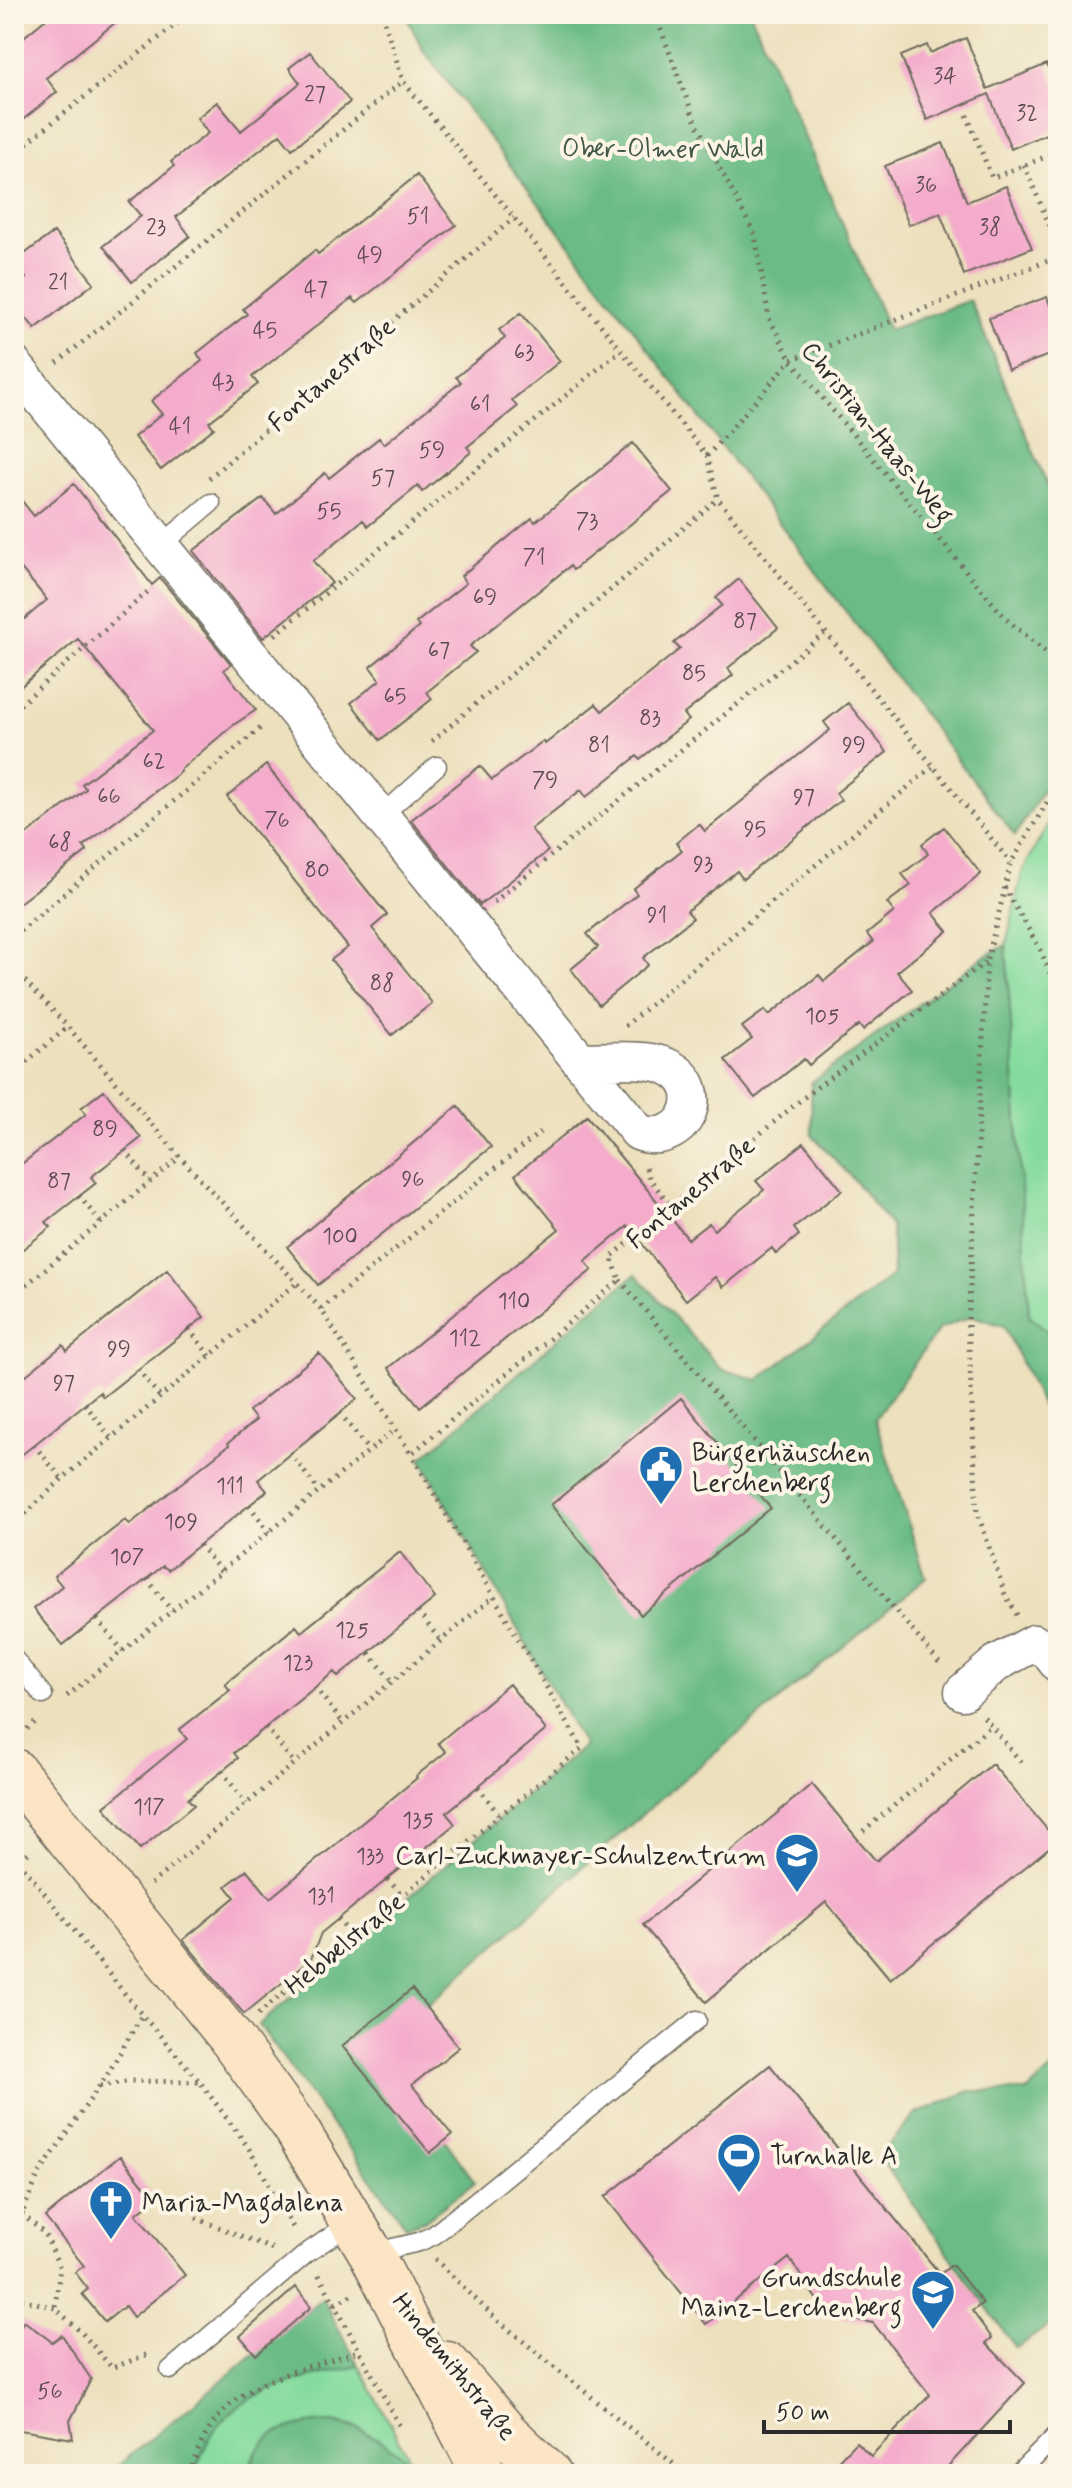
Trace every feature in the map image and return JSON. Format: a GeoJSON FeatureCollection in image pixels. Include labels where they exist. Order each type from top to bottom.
{"type":"FeatureCollection","features":[{"type":"Feature","properties":{"kind":"street"},"geometry":{"type":"LineString","coordinates":[[22,375],[580,1061]]}},
{"type":"Feature","properties":{"kind":"street"},"geometry":{"type":"LineString","coordinates":[[963,1692],[997,1663],[1046,1654]]}},
{"type":"Feature","properties":{"kind":"street"},"geometry":{"type":"LineString","coordinates":[[14,1771],[230,2037],[295,2127],[369,2251]]}},
{"type":"Feature","properties":{"kind":"street","name":"Hindemithstraße"},"geometry":{"type":"LineString","coordinates":[[369,2251],[484,2474]]}},
{"type":"Feature","properties":{"kind":"street","name":"Hindemithstraße"},"geometry":{"type":"LineString","coordinates":[[369,2251],[449,2367],[506,2433],[549,2474]]}},
{"type":"Feature","properties":{"kind":"lane"},"geometry":{"type":"LineString","coordinates":[[169,556],[211,503]]}},
{"type":"Feature","properties":{"kind":"lane"},"geometry":{"type":"LineString","coordinates":[[380,817],[437,766]]}},
{"type":"Feature","properties":{"kind":"lane"},"geometry":{"type":"LineString","coordinates":[[14,1659],[43,1695]]}},
{"type":"Feature","properties":{"kind":"lane"},"geometry":{"type":"LineString","coordinates":[[170,2370],[304,2256],[369,2251],[419,2242],[434,2235],[697,2020]]}},
{"type":"Feature","properties":{"kind":"lane"},"geometry":{"type":"LineString","coordinates":[[1018,2474],[1058,2434]]}},
{"type":"Feature","properties":{"kind":"path"},"geometry":{"type":"LineString","coordinates":[[14,153],[189,14]]}},
{"type":"Feature","properties":{"kind":"path"},"geometry":{"type":"LineString","coordinates":[[382,14],[403,81],[707,456],[718,499],[1011,863]]}},
{"type":"Feature","properties":{"kind":"path","name":"Christian-Haas-Weg"},"geometry":{"type":"LineString","coordinates":[[655,14],[696,123],[755,235],[769,318],[791,360],[1006,619],[1058,662]]}},
{"type":"Feature","properties":{"kind":"path"},"geometry":{"type":"LineString","coordinates":[[22,375],[403,81]]}},
{"type":"Feature","properties":{"kind":"path"},"geometry":{"type":"LineString","coordinates":[[967,115],[992,178],[1058,152]]}},
{"type":"Feature","properties":{"kind":"path"},"geometry":{"type":"LineString","coordinates":[[1024,165],[1058,245]]}},
{"type":"Feature","properties":{"kind":"path","name":"Fontanestraße"},"geometry":{"type":"LineString","coordinates":[[207,480],[514,218]]}},
{"type":"Feature","properties":{"kind":"path"},"geometry":{"type":"LineString","coordinates":[[707,456],[791,360],[1058,257]]}},
{"type":"Feature","properties":{"kind":"path"},"geometry":{"type":"LineString","coordinates":[[250,656],[621,350]]}},
{"type":"Feature","properties":{"kind":"path"},"geometry":{"type":"LineString","coordinates":[[425,746],[718,499]]}},
{"type":"Feature","properties":{"kind":"path"},"geometry":{"type":"LineString","coordinates":[[14,710],[169,556]]}},
{"type":"Feature","properties":{"kind":"path"},"geometry":{"type":"LineString","coordinates":[[467,923],[825,633]]}},
{"type":"Feature","properties":{"kind":"path"},"geometry":{"type":"LineString","coordinates":[[14,936],[289,704]]}},
{"type":"Feature","properties":{"kind":"path"},"geometry":{"type":"LineString","coordinates":[[580,1061],[655,1003],[933,766]]}},
{"type":"Feature","properties":{"kind":"path"},"geometry":{"type":"LineString","coordinates":[[1046,1654],[1005,1594],[977,1511],[968,1325],[987,961],[1011,863],[1058,784]]}},
{"type":"Feature","properties":{"kind":"path"},"geometry":{"type":"LineString","coordinates":[[1004,886],[1040,949],[1058,992]]}},
{"type":"Feature","properties":{"kind":"path","name":"Fontanestraße"},"geometry":{"type":"LineString","coordinates":[[411,1454],[620,1280],[611,1257],[808,1094],[987,961]]}},
{"type":"Feature","properties":{"kind":"path"},"geometry":{"type":"LineString","coordinates":[[14,969],[180,1157],[321,1309],[411,1454]]}},
{"type":"Feature","properties":{"kind":"path"},"geometry":{"type":"LineString","coordinates":[[14,1072],[68,1027]]}},
{"type":"Feature","properties":{"kind":"path"},"geometry":{"type":"LineString","coordinates":[[321,1309],[543,1130]]}},
{"type":"Feature","properties":{"kind":"path"},"geometry":{"type":"LineString","coordinates":[[125,1150],[150,1182]]}},
{"type":"Feature","properties":{"kind":"path"},"geometry":{"type":"LineString","coordinates":[[14,1295],[180,1157]]}},
{"type":"Feature","properties":{"kind":"path"},"geometry":{"type":"LineString","coordinates":[[79,1196],[101,1223]]}},
{"type":"Feature","properties":{"kind":"path"},"geometry":{"type":"LineString","coordinates":[[620,1280],[1024,1766]]}},
{"type":"Feature","properties":{"kind":"path"},"geometry":{"type":"LineString","coordinates":[[14,1525],[62,1479],[297,1283]]}},
{"type":"Feature","properties":{"kind":"path"},"geometry":{"type":"LineString","coordinates":[[189,1329],[210,1356]]}},
{"type":"Feature","properties":{"kind":"path"},"geometry":{"type":"LineString","coordinates":[[138,1369],[160,1397]]}},
{"type":"Feature","properties":{"kind":"path"},"geometry":{"type":"LineString","coordinates":[[85,1404],[111,1438]]}},
{"type":"Feature","properties":{"kind":"path"},"geometry":{"type":"LineString","coordinates":[[340,1413],[369,1451]]}},
{"type":"Feature","properties":{"kind":"path"},"geometry":{"type":"LineString","coordinates":[[64,1699],[396,1429]]}},
{"type":"Feature","properties":{"kind":"path"},"geometry":{"type":"LineString","coordinates":[[34,1445],[62,1479]]}},
{"type":"Feature","properties":{"kind":"path"},"geometry":{"type":"LineString","coordinates":[[290,1453],[319,1491]]}},
{"type":"Feature","properties":{"kind":"path","name":"Hebbelstraße"},"geometry":{"type":"LineString","coordinates":[[230,2037],[582,1748],[411,1454]]}},
{"type":"Feature","properties":{"kind":"path"},"geometry":{"type":"LineString","coordinates":[[249,1505],[269,1532]]}},
{"type":"Feature","properties":{"kind":"path"},"geometry":{"type":"LineString","coordinates":[[199,1545],[221,1571]]}},
{"type":"Feature","properties":{"kind":"path"},"geometry":{"type":"LineString","coordinates":[[147,1579],[172,1611]]}},
{"type":"Feature","properties":{"kind":"path"},"geometry":{"type":"LineString","coordinates":[[150,1885],[494,1596]]}},
{"type":"Feature","properties":{"kind":"path"},"geometry":{"type":"LineString","coordinates":[[418,1612],[441,1641]]}},
{"type":"Feature","properties":{"kind":"path"},"geometry":{"type":"LineString","coordinates":[[97,1619],[123,1651]]}},
{"type":"Feature","properties":{"kind":"path"},"geometry":{"type":"LineString","coordinates":[[369,1653],[392,1681]]}},
{"type":"Feature","properties":{"kind":"path"},"geometry":{"type":"LineString","coordinates":[[315,1687],[343,1723]]}},
{"type":"Feature","properties":{"kind":"path"},"geometry":{"type":"LineString","coordinates":[[14,1739],[43,1716]]}},
{"type":"Feature","properties":{"kind":"path"},"geometry":{"type":"LineString","coordinates":[[863,1831],[991,1726]]}},
{"type":"Feature","properties":{"kind":"path"},"geometry":{"type":"LineString","coordinates":[[266,1727],[294,1763]]}},
{"type":"Feature","properties":{"kind":"path"},"geometry":{"type":"LineString","coordinates":[[222,1771],[246,1804]]}},
{"type":"Feature","properties":{"kind":"path"},"geometry":{"type":"LineString","coordinates":[[478,1787],[500,1816]]}},
{"type":"Feature","properties":{"kind":"path"},"geometry":{"type":"LineString","coordinates":[[437,1839],[451,1856]]}},
{"type":"Feature","properties":{"kind":"path"},"geometry":{"type":"LineString","coordinates":[[14,1855],[200,2082],[248,2147],[304,2256],[335,2304],[400,2427]]}},
{"type":"Feature","properties":{"kind":"path"},"geometry":{"type":"LineString","coordinates":[[388,1879],[402,1896]]}},
{"type":"Feature","properties":{"kind":"path"},"geometry":{"type":"LineString","coordinates":[[338,1919],[352,1937]]}},
{"type":"Feature","properties":{"kind":"path"},"geometry":{"type":"LineString","coordinates":[[14,2232],[39,2174],[99,2087],[142,2015]]}},
{"type":"Feature","properties":{"kind":"path"},"geometry":{"type":"LineString","coordinates":[[99,2087],[131,2081],[200,2082]]}},
{"type":"Feature","properties":{"kind":"path"},"geometry":{"type":"LineString","coordinates":[[22,2214],[45,2234],[60,2268],[55,2308]]}},
{"type":"Feature","properties":{"kind":"path"},"geometry":{"type":"LineString","coordinates":[[196,2218],[304,2256]]}},
{"type":"Feature","properties":{"kind":"path"},"geometry":{"type":"LineString","coordinates":[[419,2242],[497,2320],[686,2474]]}},
{"type":"Feature","properties":{"kind":"path"},"geometry":{"type":"LineString","coordinates":[[14,2297],[55,2308],[112,2368],[156,2352],[170,2370]]}},
{"type":"Feature","properties":{"kind":"path"},"geometry":{"type":"LineString","coordinates":[[190,2474],[198,2446],[227,2405],[254,2387],[359,2351]]}},
{"type":"Feature","properties":{"kind":"green space","name":"Ober-Olmer Wald"},"geometry":{"type":"Polygon","coordinates":[[[405,14],[751,14],[889,330],[970,300],[1058,510],[1058,766],[1015,836],[423,50],[405,14]]]}},
{"type":"Feature","properties":{"kind":"green space"},"geometry":{"type":"Polygon","coordinates":[[[1058,806],[1058,1339],[1029,1316],[1006,945],[1022,872],[1058,806]]]}},
{"type":"Feature","properties":{"kind":"green space"},"geometry":{"type":"Polygon","coordinates":[[[1006,945],[1029,1316],[1058,1339],[1058,1440],[1004,1326],[972,1316],[939,1329],[875,1419],[926,1578],[661,1798],[379,2048],[475,2182],[424,2221],[406,2226],[259,2025],[584,1746],[421,1459],[580,1319],[636,1274],[721,1369],[758,1380],[893,1275],[891,1226],[812,1135],[811,1083],[983,957],[1006,945]]]}},
{"type":"Feature","properties":{"kind":"green space"},"geometry":{"type":"Polygon","coordinates":[[[1058,2063],[1058,2319],[1016,2348],[879,2156],[916,2114],[969,2091],[1028,2091],[1058,2063]]]}},
{"type":"Feature","properties":{"kind":"green space"},"geometry":{"type":"Polygon","coordinates":[[[322,2298],[359,2366],[282,2385],[237,2408],[219,2424],[205,2446],[196,2474],[108,2474],[322,2298]]]}},
{"type":"Feature","properties":{"kind":"green space"},"geometry":{"type":"Polygon","coordinates":[[[359,2366],[412,2464],[368,2434],[330,2422],[303,2428],[255,2453],[247,2474],[196,2474],[205,2446],[219,2424],[236,2408],[281,2385],[359,2366]]]}},
{"type":"Feature","properties":{"kind":"green space"},"geometry":{"type":"Polygon","coordinates":[[[317,2423],[341,2424],[368,2434],[397,2451],[417,2474],[247,2474],[258,2450],[272,2436],[317,2423]]]}},
{"type":"Feature","properties":{"kind":"building"},"geometry":{"type":"Polygon","coordinates":[[[52,14],[126,14],[46,78],[57,92],[14,127],[14,45],[52,14]]]}},
{"type":"Feature","properties":{"kind":"building"},"geometry":{"type":"Polygon","coordinates":[[[966,38],[987,89],[1047,64],[1058,91],[1058,129],[1011,149],[989,94],[927,120],[901,56],[927,45],[930,53],[966,38]]]}},
{"type":"Feature","properties":{"kind":"building"},"geometry":{"type":"Polygon","coordinates":[[[310,52],[350,102],[292,149],[280,134],[176,217],[190,236],[132,282],[103,246],[141,216],[129,202],[174,166],[171,162],[208,133],[197,118],[217,102],[241,131],[300,83],[289,68],[310,52]]]}},
{"type":"Feature","properties":{"kind":"building"},"geometry":{"type":"Polygon","coordinates":[[[943,143],[967,202],[1006,186],[1032,248],[964,275],[940,213],[909,225],[885,166],[943,143]]]}},
{"type":"Feature","properties":{"kind":"building"},"geometry":{"type":"Polygon","coordinates":[[[417,175],[456,225],[357,303],[352,298],[252,377],[258,384],[209,422],[214,428],[161,470],[134,437],[162,414],[151,401],[202,361],[197,353],[247,314],[243,309],[315,250],[318,254],[417,175]]]}},
{"type":"Feature","properties":{"kind":"building"},"geometry":{"type":"Polygon","coordinates":[[[54,232],[94,283],[35,329],[14,302],[14,288],[26,278],[14,262],[54,232]]]}},
{"type":"Feature","properties":{"kind":"building"},"geometry":{"type":"Polygon","coordinates":[[[1047,297],[1058,327],[1058,352],[1008,370],[989,318],[1047,297]]]}},
{"type":"Feature","properties":{"kind":"building"},"geometry":{"type":"Polygon","coordinates":[[[521,313],[560,361],[512,400],[517,407],[467,447],[471,452],[422,492],[418,486],[368,526],[363,520],[313,561],[332,583],[263,638],[193,551],[263,498],[276,514],[325,473],[329,478],[379,438],[384,444],[461,382],[456,377],[505,338],[499,330],[521,313]]]}},
{"type":"Feature","properties":{"kind":"building"},"geometry":{"type":"Polygon","coordinates":[[[633,443],[672,491],[573,570],[570,566],[470,646],[476,652],[427,692],[432,699],[380,740],[351,703],[380,680],[370,667],[419,627],[416,623],[466,583],[461,576],[532,518],[535,522],[633,443]]]}},
{"type":"Feature","properties":{"kind":"building"},"geometry":{"type":"Polygon","coordinates":[[[74,484],[152,585],[160,578],[231,664],[224,670],[256,710],[83,846],[87,851],[14,907],[14,844],[86,789],[82,784],[153,730],[78,639],[14,692],[14,628],[47,600],[14,560],[14,491],[34,516],[74,484]]]}},
{"type":"Feature","properties":{"kind":"building"},"geometry":{"type":"Polygon","coordinates":[[[739,579],[778,628],[728,668],[733,675],[684,714],[689,720],[586,797],[581,790],[531,829],[548,851],[480,905],[411,820],[480,766],[492,780],[596,704],[602,711],[680,649],[674,643],[722,605],[716,598],[739,579]]]}},
{"type":"Feature","properties":{"kind":"building"},"geometry":{"type":"Polygon","coordinates":[[[848,703],[887,752],[836,793],[841,800],[743,879],[737,871],[687,911],[693,918],[643,958],[648,965],[599,1005],[571,969],[598,947],[587,934],[637,894],[633,889],[682,850],[676,843],[699,824],[705,831],[830,730],[824,722],[848,703]]]}},
{"type":"Feature","properties":{"kind":"building"},"geometry":{"type":"Polygon","coordinates":[[[266,765],[387,915],[372,928],[432,1003],[392,1035],[331,960],[348,947],[227,797],[266,765]]]}},
{"type":"Feature","properties":{"kind":"building"},"geometry":{"type":"Polygon","coordinates":[[[944,827],[981,874],[933,913],[948,931],[897,972],[912,990],[863,1030],[859,1025],[809,1065],[804,1059],[755,1098],[725,1060],[752,1039],[742,1027],[765,1010],[769,1015],[819,975],[824,981],[873,942],[867,934],[894,912],[887,903],[911,885],[902,874],[928,854],[922,844],[944,827]]]}},
{"type":"Feature","properties":{"kind":"building"},"geometry":{"type":"Polygon","coordinates":[[[104,1090],[141,1138],[91,1177],[96,1183],[46,1222],[51,1227],[14,1256],[14,1170],[86,1114],[81,1108],[104,1090]]]}},
{"type":"Feature","properties":{"kind":"building"},"geometry":{"type":"Polygon","coordinates":[[[458,1106],[491,1147],[318,1285],[287,1247],[458,1106]]]}},
{"type":"Feature","properties":{"kind":"building"},"geometry":{"type":"Polygon","coordinates":[[[587,1116],[688,1239],[709,1223],[714,1230],[764,1190],[756,1181],[804,1143],[842,1190],[794,1228],[799,1235],[776,1254],[772,1248],[723,1287],[715,1277],[686,1300],[628,1226],[585,1261],[592,1270],[420,1407],[388,1368],[559,1229],[515,1175],[587,1116]]]}},
{"type":"Feature","properties":{"kind":"building"},"geometry":{"type":"Polygon","coordinates":[[[167,1270],[204,1317],[103,1397],[100,1392],[14,1461],[14,1385],[63,1345],[67,1351],[167,1270]]]}},
{"type":"Feature","properties":{"kind":"building"},"geometry":{"type":"Polygon","coordinates":[[[319,1353],[357,1399],[258,1480],[267,1491],[168,1570],[163,1566],[63,1645],[33,1609],[62,1586],[54,1576],[125,1520],[130,1524],[229,1445],[256,1420],[249,1411],[319,1353]]]}},
{"type":"Feature","properties":{"kind":"building","name":"Bürgerhäuschen Lerchenberg"},"geometry":{"type":"Polygon","coordinates":[[[681,1398],[771,1508],[641,1615],[551,1505],[681,1398]]]}},
{"type":"Feature","properties":{"kind":"building"},"geometry":{"type":"Polygon","coordinates":[[[400,1552],[435,1598],[338,1677],[334,1672],[234,1753],[238,1758],[188,1799],[194,1805],[140,1849],[104,1807],[187,1739],[179,1730],[230,1690],[225,1684],[296,1626],[301,1632],[400,1552]]]}},
{"type":"Feature","properties":{"kind":"building"},"geometry":{"type":"Polygon","coordinates":[[[509,1684],[546,1730],[446,1813],[455,1824],[321,1933],[311,1959],[244,2014],[183,1940],[235,1897],[226,1886],[247,1870],[270,1898],[417,1778],[446,1752],[438,1743],[509,1684]]]}},
{"type":"Feature","properties":{"kind":"building"},"geometry":{"type":"Polygon","coordinates":[[[992,1764],[1057,1841],[890,1979],[826,1902],[706,2002],[643,1925],[812,1784],[876,1861],[992,1764]]]}},
{"type":"Feature","properties":{"kind":"building"},"geometry":{"type":"Polygon","coordinates":[[[412,1989],[459,2047],[412,2085],[452,2135],[430,2153],[342,2046],[412,1989]]]}},
{"type":"Feature","properties":{"kind":"building"},"geometry":{"type":"Polygon","coordinates":[[[770,2065],[940,2274],[952,2265],[983,2303],[972,2311],[992,2338],[986,2343],[1025,2383],[941,2474],[825,2474],[856,2442],[871,2456],[930,2395],[873,2323],[836,2316],[815,2297],[789,2258],[706,2324],[605,2197],[770,2065]]]}},
{"type":"Feature","properties":{"kind":"building","name":"Maria-Magdalena"},"geometry":{"type":"Polygon","coordinates":[[[120,2156],[155,2199],[136,2214],[185,2275],[133,2317],[125,2306],[105,2322],[82,2294],[88,2289],[75,2272],[84,2266],[45,2217],[120,2156]]]}},
{"type":"Feature","properties":{"kind":"building"},"geometry":{"type":"Polygon","coordinates":[[[296,2287],[311,2307],[256,2355],[240,2336],[296,2287]]]}},
{"type":"Feature","properties":{"kind":"building"},"geometry":{"type":"Polygon","coordinates":[[[24,2321],[52,2342],[62,2335],[91,2379],[70,2421],[73,2439],[14,2429],[14,2335],[24,2321]]]}},
{"type":"Feature","properties":{"kind":"place","name":"Bürgerhäuschen Lerchenberg"},"geometry":{"type":"Point","coordinates":[661,1506]}},
{"type":"Feature","properties":{"kind":"place","name":"Carl-Zuckmayer-Schulzentrum"},"geometry":{"type":"Point","coordinates":[797,1894]}},
{"type":"Feature","properties":{"kind":"place","name":"Turnhalle A"},"geometry":{"type":"Point","coordinates":[739,2194]}},
{"type":"Feature","properties":{"kind":"place","name":"Maria-Magdalena"},"geometry":{"type":"Point","coordinates":[111,2241]}},
{"type":"Feature","properties":{"kind":"place","name":"Grundschule Mainz-Lerchenberg"},"geometry":{"type":"Point","coordinates":[933,2331]}}]}
